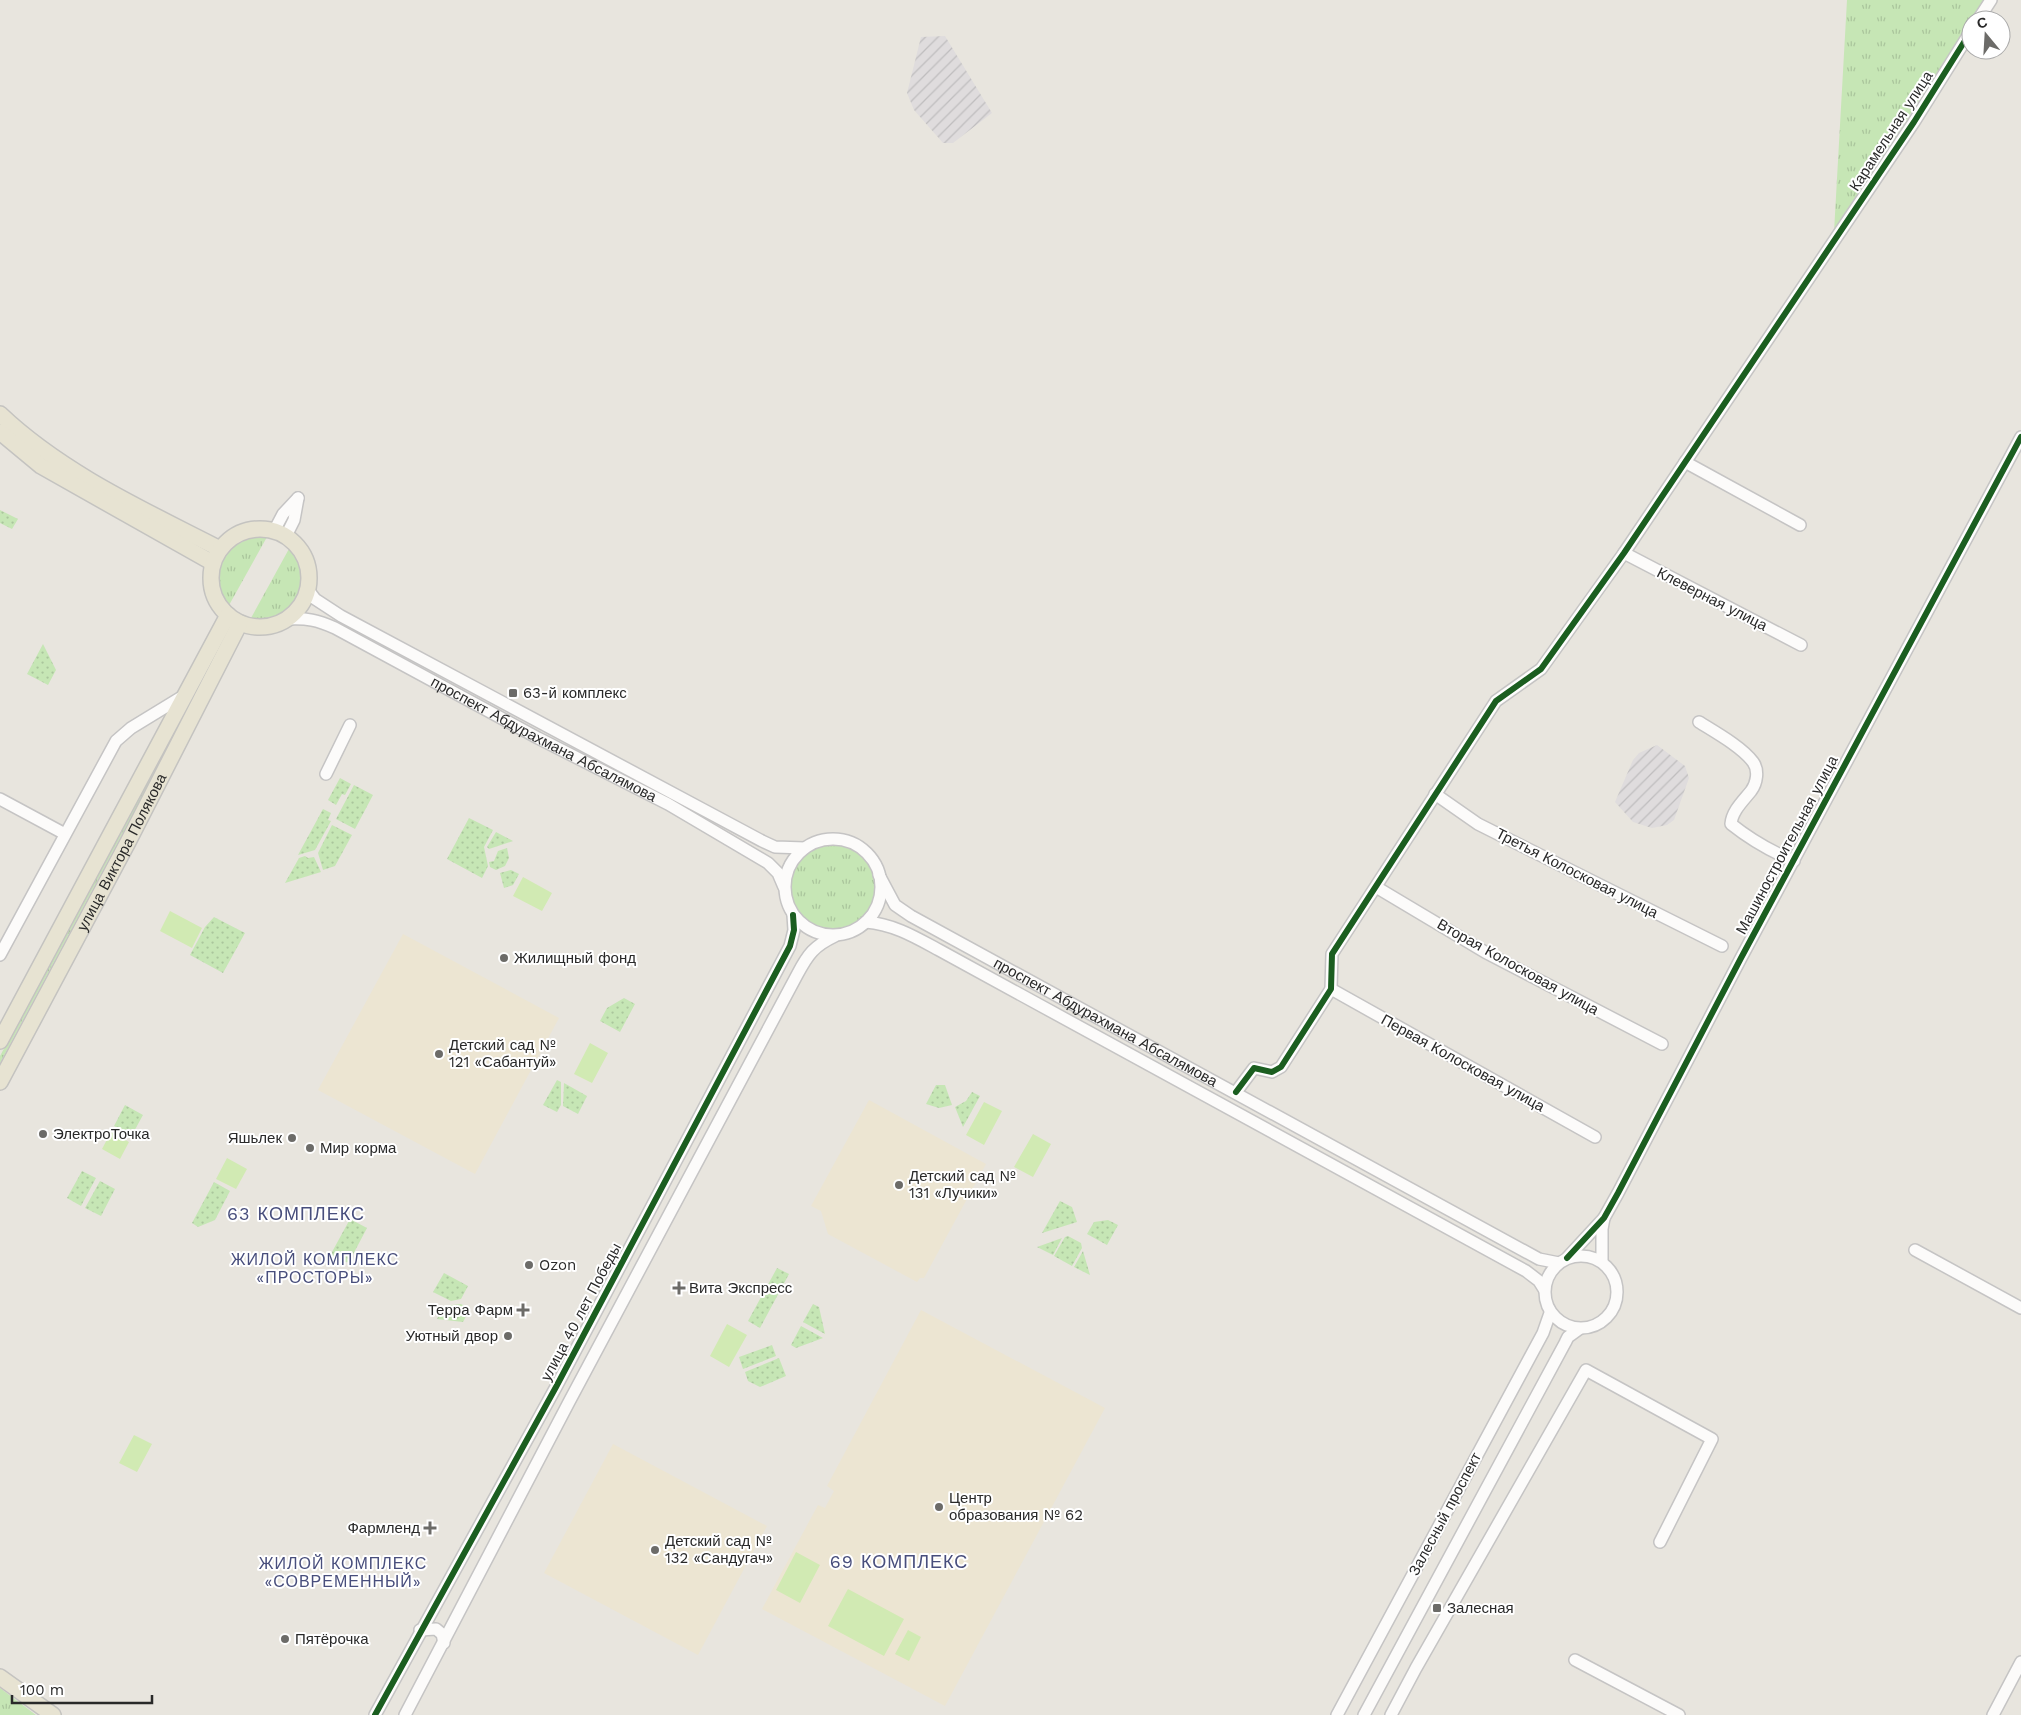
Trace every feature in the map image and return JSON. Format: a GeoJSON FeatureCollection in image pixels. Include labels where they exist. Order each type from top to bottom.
{"type":"FeatureCollection","features":[{"type":"Feature","properties":{"kind":"main road"},"geometry":{"type":"LineString","coordinates":[[0,414],[56,459],[220,549]]}},
{"type":"Feature","properties":{"kind":"main road"},"geometry":{"type":"LineString","coordinates":[[0,432],[41,466],[213,563]]}},
{"type":"Feature","properties":{"kind":"main road"},"geometry":{"type":"LineString","coordinates":[[255,529],[280,534],[294,543],[304,557],[308,573],[309,591],[305,601],[288,619],[262,627],[251,627],[234,619],[217,602],[210,579],[213,563],[220,549],[235,535],[255,529]]}},
{"type":"Feature","properties":{"kind":"main road","name":"улица Виктора Полякова"},"geometry":{"type":"LineString","coordinates":[[0,1041],[185,694],[234,619]]}},
{"type":"Feature","properties":{"kind":"main road","name":"улица Виктора Полякова"},"geometry":{"type":"LineString","coordinates":[[0,1082],[128,842],[234,619]]}},
{"type":"Feature","properties":{"kind":"main road"},"geometry":{"type":"LineString","coordinates":[[0,1677],[53,1715]]}},
{"type":"Feature","properties":{"kind":"street","name":"Карамельная улица"},"geometry":{"type":"LineString","coordinates":[[1331,989],[1332,954],[1496,701],[1541,669],[1624,553],[1914,122],[1961,47]]}},
{"type":"Feature","properties":{"kind":"street","name":"Машиностроительная улица"},"geometry":{"type":"LineString","coordinates":[[1563,1260],[1604,1218],[2021,437]]}},
{"type":"Feature","properties":{"kind":"street"},"geometry":{"type":"LineString","coordinates":[[1685,462],[1800,525]]}},
{"type":"Feature","properties":{"kind":"street","name":"Клеверная улица"},"geometry":{"type":"LineString","coordinates":[[1624,553],[1801,645]]}},
{"type":"Feature","properties":{"kind":"street","name":"проспект Абдурахмана Абсалямова"},"geometry":{"type":"LineString","coordinates":[[309,591],[321,604],[341,616],[762,841],[775,847],[805,848]]}},
{"type":"Feature","properties":{"kind":"street","name":"проспект Абдурахмана Абсалямова"},"geometry":{"type":"LineString","coordinates":[[288,619],[304,618],[316,620],[335,628],[538,738],[668,804],[768,863],[778,872],[784,887]]}},
{"type":"Feature","properties":{"kind":"street"},"geometry":{"type":"LineString","coordinates":[[0,955],[112,746],[118,738],[131,728],[185,694]]}},
{"type":"Feature","properties":{"kind":"street"},"geometry":{"type":"LineString","coordinates":[[1699,722],[1743,752],[1754,762],[1757,774],[1753,788],[1738,808],[1731,824],[1750,839],[1772,852],[1794,861]]}},
{"type":"Feature","properties":{"kind":"street"},"geometry":{"type":"LineString","coordinates":[[326,774],[350,725]]}},
{"type":"Feature","properties":{"kind":"street","name":"Третья Колосковая улица"},"geometry":{"type":"LineString","coordinates":[[1435,794],[1478,824],[1722,946]]}},
{"type":"Feature","properties":{"kind":"street"},"geometry":{"type":"LineString","coordinates":[[0,799],[65,834]]}},
{"type":"Feature","properties":{"kind":"street"},"geometry":{"type":"LineString","coordinates":[[406,1715],[569,1402],[809,954],[819,944],[835,936],[856,930],[872,914],[880,897],[879,875],[874,860],[862,848],[849,841],[834,839],[819,842],[805,848],[793,860],[787,871],[784,887],[785,897],[793,915],[811,931],[835,936]]}},
{"type":"Feature","properties":{"kind":"street","name":"проспект Абдурахмана Абсалямова"},"geometry":{"type":"LineString","coordinates":[[879,875],[895,905],[911,916],[1540,1259],[1563,1260]]}},
{"type":"Feature","properties":{"kind":"street","name":"Вторая Колосковая улица"},"geometry":{"type":"LineString","coordinates":[[1376,887],[1485,952],[1662,1044]]}},
{"type":"Feature","properties":{"kind":"street","name":"улица 40 лет Победы"},"geometry":{"type":"LineString","coordinates":[[375,1715],[420,1630],[556,1387],[790,946],[794,930],[793,915]]}},
{"type":"Feature","properties":{"kind":"street","name":"проспект Абдурахмана Абсалямова"},"geometry":{"type":"LineString","coordinates":[[866,922],[880,923],[901,930],[939,950],[1526,1271],[1544,1289]]}},
{"type":"Feature","properties":{"kind":"street"},"geometry":{"type":"LineString","coordinates":[[1236,1092],[1254,1068],[1272,1072],[1281,1067],[1331,989]]}},
{"type":"Feature","properties":{"kind":"street","name":"Первая Колосковая улица"},"geometry":{"type":"LineString","coordinates":[[1331,989],[1595,1137]]}},
{"type":"Feature","properties":{"kind":"street","name":"Машиностроительная улица"},"geometry":{"type":"LineString","coordinates":[[1602,1262],[1604,1218]]}},
{"type":"Feature","properties":{"kind":"street"},"geometry":{"type":"LineString","coordinates":[[1915,1250],[2021,1308]]}},
{"type":"Feature","properties":{"kind":"street"},"geometry":{"type":"LineString","coordinates":[[1583,1256],[1602,1262],[1610,1270],[1618,1290],[1616,1302],[1611,1313],[1602,1322],[1592,1327],[1579,1329],[1558,1321],[1550,1312],[1546,1305],[1544,1289],[1549,1274],[1563,1260],[1583,1256]]}},
{"type":"Feature","properties":{"kind":"street","name":"Залесный проспект"},"geometry":{"type":"LineString","coordinates":[[1337,1715],[1543,1333],[1550,1312]]}},
{"type":"Feature","properties":{"kind":"street","name":"Залесный проспект"},"geometry":{"type":"LineString","coordinates":[[1364,1715],[1568,1337],[1579,1329]]}},
{"type":"Feature","properties":{"kind":"street"},"geometry":{"type":"LineString","coordinates":[[1391,1715],[1586,1370],[1712,1439],[1660,1542]]}},
{"type":"Feature","properties":{"kind":"street"},"geometry":{"type":"LineString","coordinates":[[420,1630],[436,1629],[442,1634],[444,1643]]}},
{"type":"Feature","properties":{"kind":"street"},"geometry":{"type":"LineString","coordinates":[[1576,1660],[1680,1715]]}},
{"type":"Feature","properties":{"kind":"street"},"geometry":{"type":"LineString","coordinates":[[1993,1715],[2021,1662]]}},
{"type":"Feature","properties":{"kind":"shaded area"},"geometry":{"type":"Polygon","coordinates":[[[945,36],[992,113],[953,143],[943,143],[914,110],[907,93],[921,37],[945,36]]]}},
{"type":"Feature","properties":{"kind":"shaded area"},"geometry":{"type":"Polygon","coordinates":[[[1657,745],[1685,766],[1689,778],[1674,820],[1667,825],[1652,828],[1633,822],[1615,802],[1633,760],[1639,753],[1657,745]]]}},
{"type":"Feature","properties":{"kind":"shaded area","name":"Детский сад № 121 «Сабантуй»"},"geometry":{"type":"Polygon","coordinates":[[[403,934],[559,1018],[475,1174],[318,1090],[403,934]]]}},
{"type":"Feature","properties":{"kind":"shaded area","name":"Детский сад № 131 «Лучики»"},"geometry":{"type":"Polygon","coordinates":[[[869,1100],[986,1164],[924,1278],[920,1278],[917,1282],[828,1234],[821,1211],[811,1206],[869,1100]]]}},
{"type":"Feature","properties":{"kind":"shaded area","name":"Центр образования № 62"},"geometry":{"type":"Polygon","coordinates":[[[921,1310],[1105,1408],[945,1706],[762,1609],[818,1505],[825,1508],[834,1491],[827,1486],[921,1310]]]}},
{"type":"Feature","properties":{"kind":"shaded area","name":"Детский сад № 132 «Сандугач»"},"geometry":{"type":"Polygon","coordinates":[[[613,1444],[767,1526],[698,1655],[544,1573],[613,1444]]]}},
{"type":"Feature","properties":{"kind":"green space"},"geometry":{"type":"Polygon","coordinates":[[[1847,0],[1984,0],[1978,10],[1961,10],[1961,36],[1834,232],[1847,0]]]}},
{"type":"Feature","properties":{"kind":"green space"},"geometry":{"type":"Polygon","coordinates":[[[0,510],[18,519],[12,529],[0,523],[0,510]]]}},
{"type":"Feature","properties":{"kind":"green space"},"geometry":{"type":"Polygon","coordinates":[[[259,536],[267,537],[228,607],[219,583],[219,572],[222,562],[236,545],[259,536]]]}},
{"type":"Feature","properties":{"kind":"green space"},"geometry":{"type":"Polygon","coordinates":[[[290,547],[299,562],[303,580],[297,599],[283,613],[262,619],[251,618],[290,547]]]}},
{"type":"Feature","properties":{"kind":"green space"},"geometry":{"type":"Polygon","coordinates":[[[229,627],[232,628],[0,1063],[0,1056],[229,627]]]}},
{"type":"Feature","properties":{"kind":"green space"},"geometry":{"type":"Polygon","coordinates":[[[43,644],[56,670],[48,685],[27,674],[43,644]]]}},
{"type":"Feature","properties":{"kind":"green space"},"geometry":{"type":"Polygon","coordinates":[[[340,778],[351,784],[345,795],[342,794],[336,805],[328,800],[340,778]]]}},
{"type":"Feature","properties":{"kind":"green space"},"geometry":{"type":"Polygon","coordinates":[[[354,785],[373,795],[355,829],[336,819],[354,785]]]}},
{"type":"Feature","properties":{"kind":"green space"},"geometry":{"type":"Polygon","coordinates":[[[323,809],[331,813],[328,820],[331,821],[315,850],[298,855],[323,809]]]}},
{"type":"Feature","properties":{"kind":"green space"},"geometry":{"type":"Polygon","coordinates":[[[469,818],[493,830],[484,847],[488,866],[482,878],[447,859],[469,818]]]}},
{"type":"Feature","properties":{"kind":"green space"},"geometry":{"type":"Polygon","coordinates":[[[332,825],[352,835],[335,866],[323,870],[318,853],[332,825]]]}},
{"type":"Feature","properties":{"kind":"green space"},"geometry":{"type":"Polygon","coordinates":[[[496,832],[513,841],[489,849],[487,847],[496,832]]]}},
{"type":"Feature","properties":{"kind":"green space"},"geometry":{"type":"Polygon","coordinates":[[[833,845],[856,852],[868,864],[875,887],[868,910],[856,922],[833,929],[810,922],[798,910],[791,887],[798,864],[810,852],[833,845]]]}},
{"type":"Feature","properties":{"kind":"green space"},"geometry":{"type":"Polygon","coordinates":[[[507,848],[509,858],[505,866],[496,870],[490,867],[489,862],[494,861],[498,851],[507,848]]]}},
{"type":"Feature","properties":{"kind":"green space"},"geometry":{"type":"Polygon","coordinates":[[[305,856],[308,858],[314,857],[321,872],[285,883],[299,858],[305,856]]]}},
{"type":"Feature","properties":{"kind":"green space"},"geometry":{"type":"Polygon","coordinates":[[[511,870],[519,874],[513,885],[504,888],[500,873],[511,870]]]}},
{"type":"Feature","properties":{"kind":"green space"},"geometry":{"type":"Polygon","coordinates":[[[523,877],[552,893],[542,911],[513,896],[523,877]]]}},
{"type":"Feature","properties":{"kind":"green space"},"geometry":{"type":"Polygon","coordinates":[[[170,911],[202,928],[192,948],[160,931],[170,911]]]}},
{"type":"Feature","properties":{"kind":"green space"},"geometry":{"type":"Polygon","coordinates":[[[214,917],[245,933],[223,973],[190,955],[205,927],[214,917]]]}},
{"type":"Feature","properties":{"kind":"green space"},"geometry":{"type":"Polygon","coordinates":[[[624,998],[635,1004],[620,1032],[600,1021],[607,1008],[624,998]]]}},
{"type":"Feature","properties":{"kind":"green space"},"geometry":{"type":"Polygon","coordinates":[[[590,1043],[608,1053],[592,1083],[574,1074],[590,1043]]]}},
{"type":"Feature","properties":{"kind":"green space"},"geometry":{"type":"Polygon","coordinates":[[[557,1080],[561,1082],[561,1105],[557,1112],[543,1105],[557,1080]]]}},
{"type":"Feature","properties":{"kind":"green space"},"geometry":{"type":"Polygon","coordinates":[[[564,1083],[587,1096],[578,1114],[563,1106],[564,1083]]]}},
{"type":"Feature","properties":{"kind":"green space"},"geometry":{"type":"Polygon","coordinates":[[[936,1085],[945,1085],[952,1105],[939,1108],[926,1104],[936,1085]]]}},
{"type":"Feature","properties":{"kind":"green space"},"geometry":{"type":"Polygon","coordinates":[[[972,1092],[980,1096],[963,1127],[955,1107],[966,1101],[972,1092]]]}},
{"type":"Feature","properties":{"kind":"green space"},"geometry":{"type":"Polygon","coordinates":[[[984,1102],[1002,1111],[984,1145],[966,1135],[984,1102]]]}},
{"type":"Feature","properties":{"kind":"green space"},"geometry":{"type":"Polygon","coordinates":[[[125,1105],[143,1115],[132,1135],[114,1126],[125,1105]]]}},
{"type":"Feature","properties":{"kind":"green space"},"geometry":{"type":"Polygon","coordinates":[[[111,1132],[129,1142],[120,1159],[102,1149],[111,1132]]]}},
{"type":"Feature","properties":{"kind":"green space"},"geometry":{"type":"Polygon","coordinates":[[[1033,1134],[1051,1144],[1033,1177],[1014,1167],[1033,1134]]]}},
{"type":"Feature","properties":{"kind":"green space"},"geometry":{"type":"Polygon","coordinates":[[[227,1158],[247,1169],[236,1189],[216,1179],[227,1158]]]}},
{"type":"Feature","properties":{"kind":"green space"},"geometry":{"type":"Polygon","coordinates":[[[82,1171],[96,1178],[81,1206],[67,1198],[82,1171]]]}},
{"type":"Feature","properties":{"kind":"green space"},"geometry":{"type":"Polygon","coordinates":[[[100,1181],[115,1189],[101,1216],[85,1208],[100,1181]]]}},
{"type":"Feature","properties":{"kind":"green space"},"geometry":{"type":"Polygon","coordinates":[[[214,1182],[230,1191],[215,1220],[198,1227],[192,1223],[214,1182]]]}},
{"type":"Feature","properties":{"kind":"green space"},"geometry":{"type":"Polygon","coordinates":[[[1060,1201],[1072,1207],[1077,1222],[1042,1233],[1060,1201]]]}},
{"type":"Feature","properties":{"kind":"green space"},"geometry":{"type":"Polygon","coordinates":[[[350,1219],[367,1228],[349,1262],[326,1263],[350,1219]]]}},
{"type":"Feature","properties":{"kind":"green space"},"geometry":{"type":"Polygon","coordinates":[[[1108,1220],[1118,1225],[1107,1245],[1087,1234],[1094,1222],[1108,1220]]]}},
{"type":"Feature","properties":{"kind":"green space"},"geometry":{"type":"Polygon","coordinates":[[[1068,1236],[1081,1243],[1082,1248],[1072,1266],[1054,1256],[1065,1237],[1068,1236]]]}},
{"type":"Feature","properties":{"kind":"green space"},"geometry":{"type":"Polygon","coordinates":[[[1062,1238],[1053,1255],[1037,1247],[1062,1238]]]}},
{"type":"Feature","properties":{"kind":"green space"},"geometry":{"type":"Polygon","coordinates":[[[1083,1251],[1090,1275],[1074,1267],[1083,1251]]]}},
{"type":"Feature","properties":{"kind":"green space"},"geometry":{"type":"Polygon","coordinates":[[[777,1268],[789,1274],[760,1328],[748,1321],[777,1268]]]}},
{"type":"Feature","properties":{"kind":"green space"},"geometry":{"type":"Polygon","coordinates":[[[444,1273],[468,1286],[461,1299],[451,1301],[433,1292],[444,1273]]]}},
{"type":"Feature","properties":{"kind":"green space"},"geometry":{"type":"Polygon","coordinates":[[[461,1304],[470,1309],[463,1322],[437,1319],[444,1306],[461,1304]]]}},
{"type":"Feature","properties":{"kind":"green space"},"geometry":{"type":"Polygon","coordinates":[[[813,1304],[819,1307],[825,1334],[803,1322],[813,1304]]]}},
{"type":"Feature","properties":{"kind":"green space"},"geometry":{"type":"Polygon","coordinates":[[[727,1324],[747,1335],[729,1367],[710,1356],[727,1324]]]}},
{"type":"Feature","properties":{"kind":"green space"},"geometry":{"type":"Polygon","coordinates":[[[801,1326],[823,1338],[796,1348],[791,1345],[801,1326]]]}},
{"type":"Feature","properties":{"kind":"green space"},"geometry":{"type":"Polygon","coordinates":[[[772,1345],[776,1356],[743,1369],[739,1357],[772,1345]]]}},
{"type":"Feature","properties":{"kind":"green space"},"geometry":{"type":"Polygon","coordinates":[[[779,1358],[786,1376],[760,1387],[748,1381],[745,1372],[779,1358]]]}},
{"type":"Feature","properties":{"kind":"green space"},"geometry":{"type":"Polygon","coordinates":[[[134,1435],[152,1444],[137,1472],[119,1463],[134,1435]]]}},
{"type":"Feature","properties":{"kind":"green space"},"geometry":{"type":"Polygon","coordinates":[[[796,1552],[820,1565],[800,1603],[776,1590],[796,1552]]]}},
{"type":"Feature","properties":{"kind":"green space"},"geometry":{"type":"Polygon","coordinates":[[[848,1589],[904,1619],[884,1656],[828,1626],[848,1589]]]}},
{"type":"Feature","properties":{"kind":"green space"},"geometry":{"type":"Polygon","coordinates":[[[908,1630],[921,1637],[909,1661],[895,1654],[908,1630]]]}},
{"type":"Feature","properties":{"kind":"green space"},"geometry":{"type":"Polygon","coordinates":[[[0,1688],[36,1715],[0,1715],[0,1688]]]}},
{"type":"Feature","properties":{"kind":"cycle path"},"geometry":{"type":"LineString","coordinates":[[1236,1092],[1254,1068],[1272,1072],[1281,1067],[1331,989],[1332,954],[1496,701],[1541,669],[1624,553],[1914,122],[1961,47]]}},
{"type":"Feature","properties":{"kind":"cycle path"},"geometry":{"type":"LineString","coordinates":[[1567,1258],[1604,1218],[1618,1193],[1741,958],[2021,437]]}},
{"type":"Feature","properties":{"kind":"cycle path"},"geometry":{"type":"LineString","coordinates":[[375,1715],[556,1387],[790,946],[794,930],[793,915]]}},
{"type":"Feature","properties":{"kind":"place","name":"63-й комплекс"},"geometry":{"type":"Point","coordinates":[513,693]}},
{"type":"Feature","properties":{"kind":"place","name":"Жилищный фонд"},"geometry":{"type":"Point","coordinates":[504,958]}},
{"type":"Feature","properties":{"kind":"place","name":"Детский сад № 121 «Сабантуй»"},"geometry":{"type":"Point","coordinates":[439,1054]}},
{"type":"Feature","properties":{"kind":"place","name":"ЭлектроТочка"},"geometry":{"type":"Point","coordinates":[43,1134]}},
{"type":"Feature","properties":{"kind":"place","name":"Яшьлек"},"geometry":{"type":"Point","coordinates":[292,1138]}},
{"type":"Feature","properties":{"kind":"place","name":"Мир корма"},"geometry":{"type":"Point","coordinates":[310,1148]}},
{"type":"Feature","properties":{"kind":"place","name":"Детский сад № 131 «Лучики»"},"geometry":{"type":"Point","coordinates":[899,1185]}},
{"type":"Feature","properties":{"kind":"place","name":"Ozon"},"geometry":{"type":"Point","coordinates":[529,1265]}},
{"type":"Feature","properties":{"kind":"place","name":"Вита Экспресс"},"geometry":{"type":"Point","coordinates":[679,1288]}},
{"type":"Feature","properties":{"kind":"place","name":"Терра Фарм"},"geometry":{"type":"Point","coordinates":[523,1310]}},
{"type":"Feature","properties":{"kind":"place","name":"Уютный двор"},"geometry":{"type":"Point","coordinates":[508,1336]}},
{"type":"Feature","properties":{"kind":"place","name":"Центр образования № 62"},"geometry":{"type":"Point","coordinates":[939,1507]}},
{"type":"Feature","properties":{"kind":"place","name":"Фармленд"},"geometry":{"type":"Point","coordinates":[430,1528]}},
{"type":"Feature","properties":{"kind":"place","name":"Детский сад № 132 «Сандугач»"},"geometry":{"type":"Point","coordinates":[655,1550]}},
{"type":"Feature","properties":{"kind":"place","name":"Залесная"},"geometry":{"type":"Point","coordinates":[1437,1608]}},
{"type":"Feature","properties":{"kind":"place","name":"Пятёрочка"},"geometry":{"type":"Point","coordinates":[285,1639]}},
{"type":"Feature","properties":{"kind":"district","name":"63 КОМПЛЕКС"},"geometry":{"type":"Point","coordinates":[296,1213]}},
{"type":"Feature","properties":{"kind":"district","name":"ЖИЛОЙ КОМПЛЕКС «ПРОСТОРЫ»"},"geometry":{"type":"Point","coordinates":[315,1268]}},
{"type":"Feature","properties":{"kind":"district","name":"69 КОМПЛЕКС"},"geometry":{"type":"Point","coordinates":[899,1561]}},
{"type":"Feature","properties":{"kind":"district","name":"ЖИЛОЙ КОМПЛЕКС «СОВРЕМЕННЫЙ»"},"geometry":{"type":"Point","coordinates":[343,1572]}}]}
